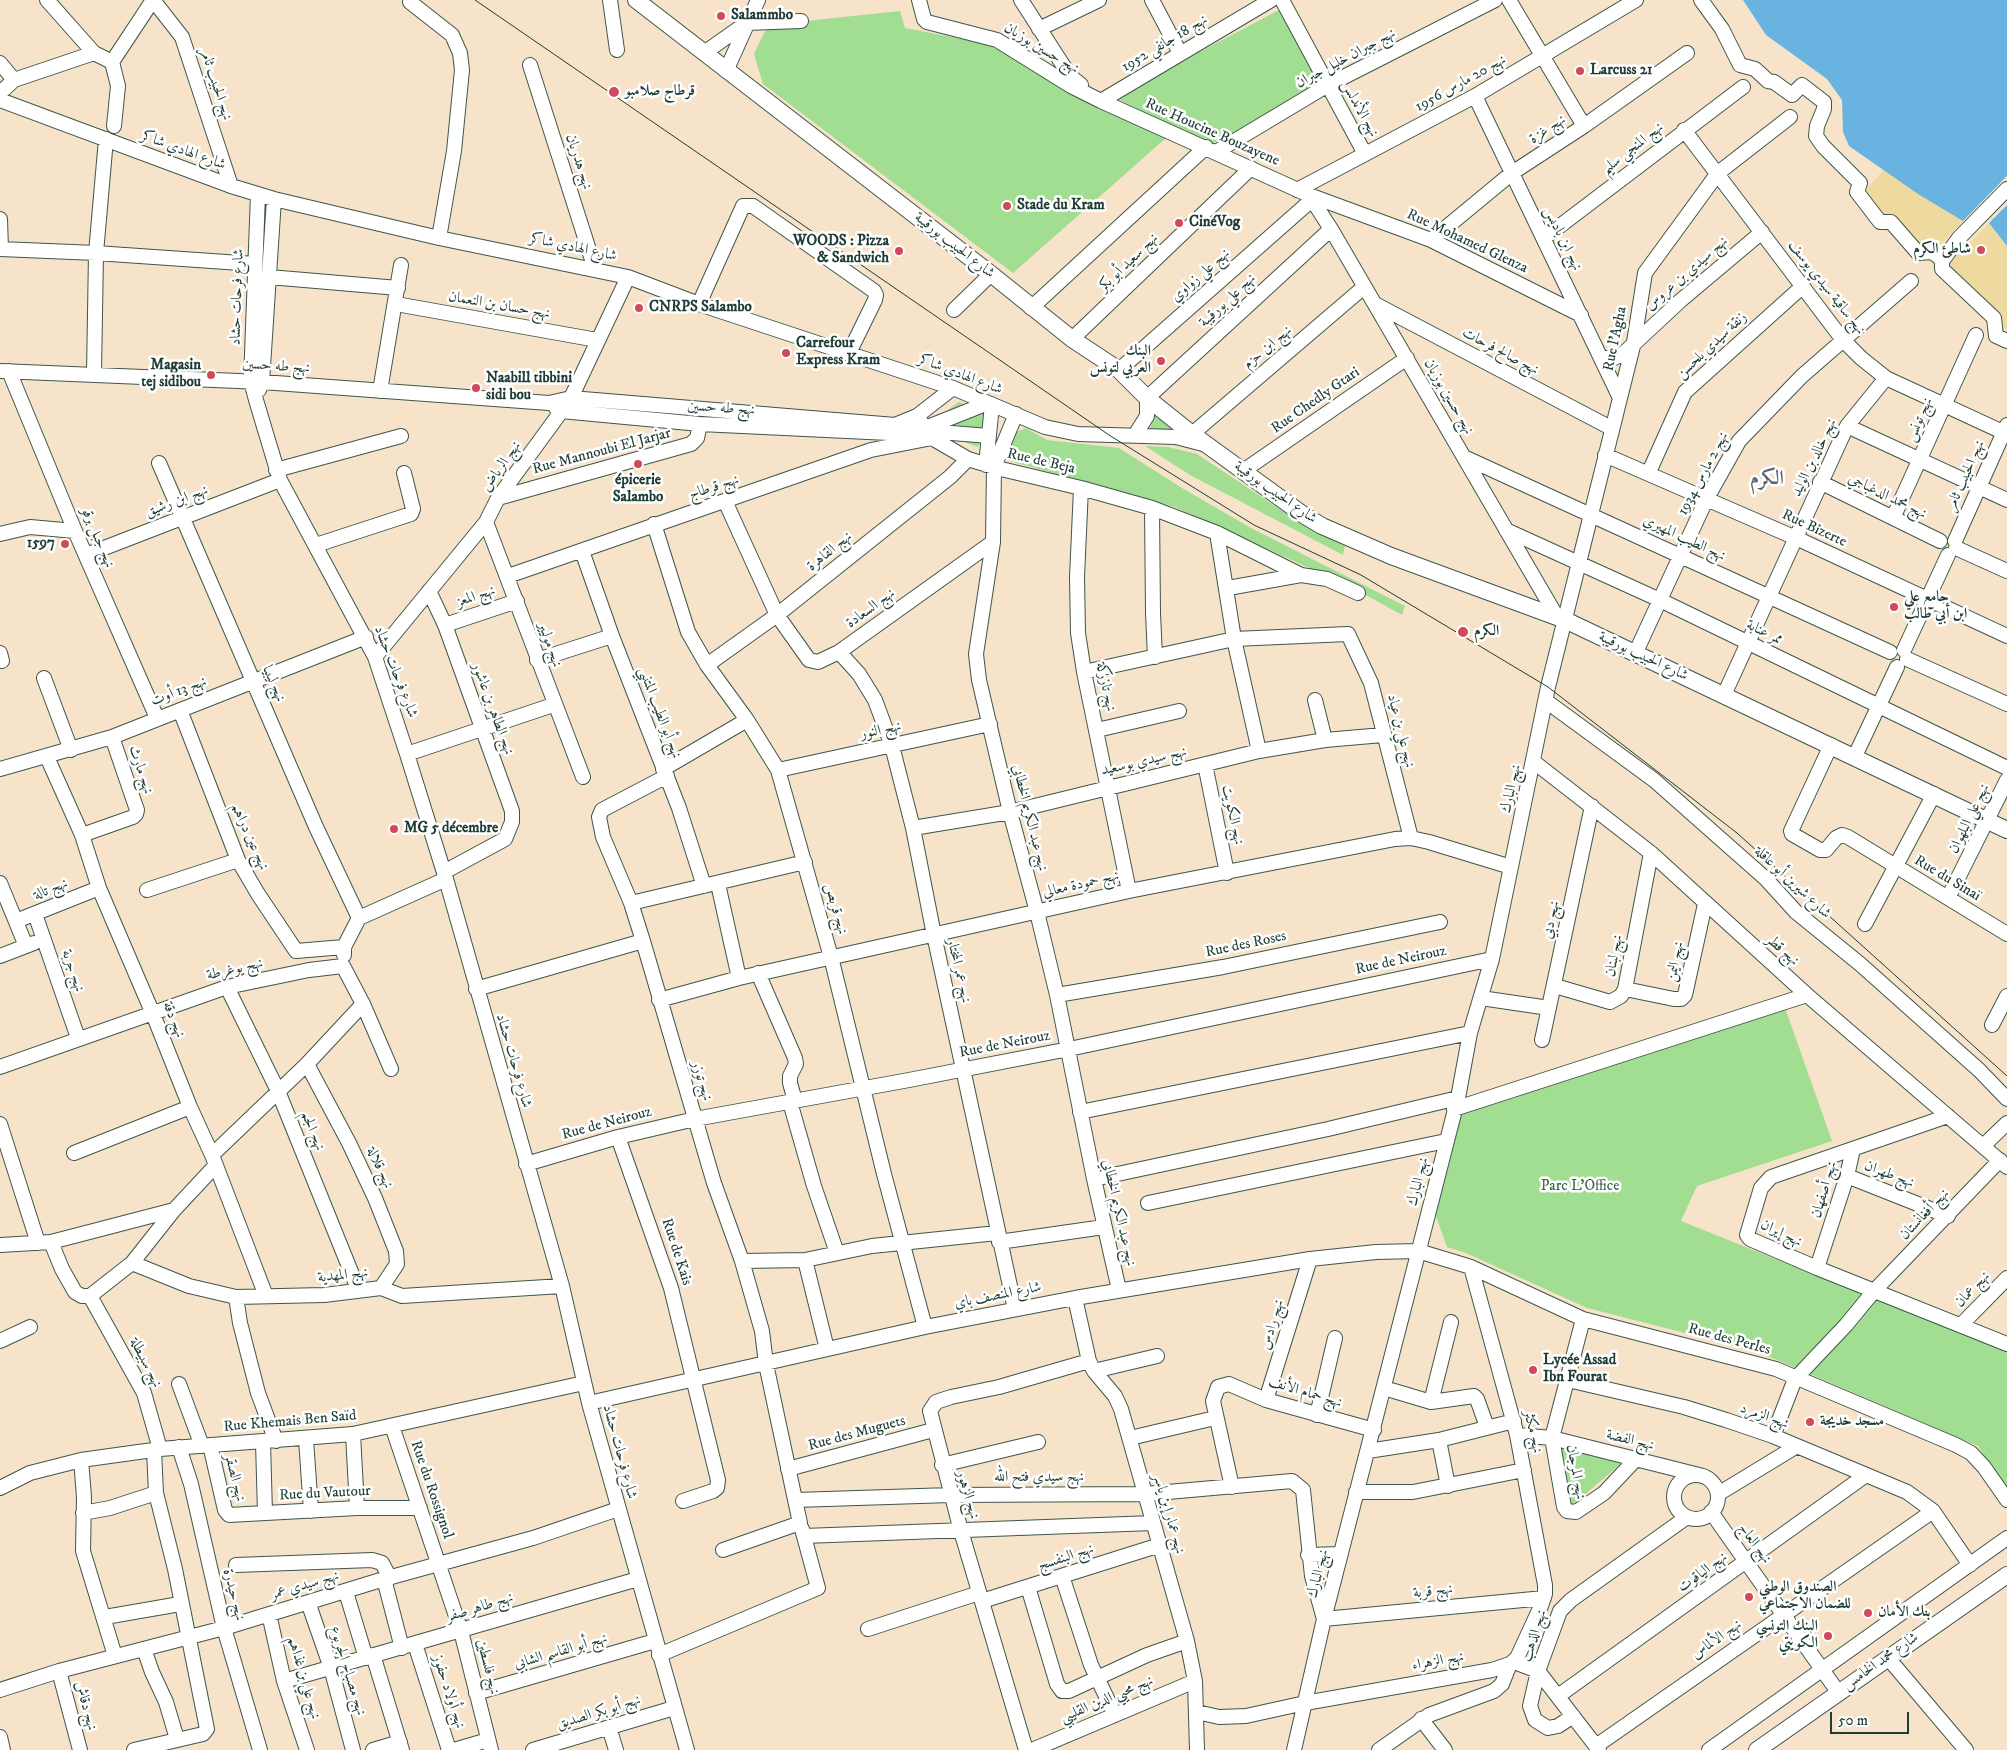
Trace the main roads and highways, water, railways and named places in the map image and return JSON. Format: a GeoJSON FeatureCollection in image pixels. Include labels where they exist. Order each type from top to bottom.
{"type":"FeatureCollection","features":[{"type":"Feature","properties":{"kind":"main road","name":"شارع الحبيب بورقيبة"},"geometry":{"type":"LineString","coordinates":[[636,0],[991,274],[1072,340],[1119,370],[1147,398],[1192,434],[1322,526],[1391,556],[1561,618],[1855,756],[2007,830]]}},
{"type":"Feature","properties":{"kind":"main road","name":"شارع محمد الخامس"},"geometry":{"type":"LineString","coordinates":[[1757,1750],[2007,1575]]}},
{"type":"Feature","properties":{"kind":"water"},"geometry":{"type":"Polygon","coordinates":[[[1743,0],[2007,0],[2007,176],[1963,221],[1918,194],[1849,146],[1843,132],[1842,100],[1827,79],[1766,35],[1743,0]]]}},
{"type":"Feature","properties":{"kind":"water"},"geometry":{"type":"Polygon","coordinates":[[[2007,205],[2007,246],[1989,223],[2007,205]]]}},
{"type":"Feature","properties":{"kind":"tram line"},"geometry":{"type":"LineString","coordinates":[[475,0],[1109,435],[1254,525],[1361,575],[1548,687],[1737,833],[2007,1076]]}},
{"type":"Feature","properties":{"kind":"place","name":"Salammbo"},"geometry":{"type":"Point","coordinates":[721,16]}},
{"type":"Feature","properties":{"kind":"place","name":"Larcuss 21"},"geometry":{"type":"Point","coordinates":[1580,71]}},
{"type":"Feature","properties":{"kind":"place","name":"قرطاج صلامبو"},"geometry":{"type":"Point","coordinates":[614,92]}},
{"type":"Feature","properties":{"kind":"place","name":"Stade du Kram"},"geometry":{"type":"Point","coordinates":[1007,206]}},
{"type":"Feature","properties":{"kind":"place","name":"CinéVog"},"geometry":{"type":"Point","coordinates":[1179,223]}},
{"type":"Feature","properties":{"kind":"place","name":"شاطئ الکرم"},"geometry":{"type":"Point","coordinates":[1981,250]}},
{"type":"Feature","properties":{"kind":"place","name":"WOODS : Pizza & Sandwich"},"geometry":{"type":"Point","coordinates":[899,251]}},
{"type":"Feature","properties":{"kind":"place","name":"CNRPS Salambo"},"geometry":{"type":"Point","coordinates":[639,308]}},
{"type":"Feature","properties":{"kind":"place","name":"Carrefour Express Kram"},"geometry":{"type":"Point","coordinates":[786,353]}},
{"type":"Feature","properties":{"kind":"place","name":"البنك العربي لتونس"},"geometry":{"type":"Point","coordinates":[1161,361]}},
{"type":"Feature","properties":{"kind":"place","name":"Magasin tej sidibou"},"geometry":{"type":"Point","coordinates":[211,375]}},
{"type":"Feature","properties":{"kind":"place","name":"Naabill tibbini sidi bou"},"geometry":{"type":"Point","coordinates":[476,388]}},
{"type":"Feature","properties":{"kind":"place","name":"épicerie Salambo"},"geometry":{"type":"Point","coordinates":[638,464]}},
{"type":"Feature","properties":{"kind":"place","name":"1597"},"geometry":{"type":"Point","coordinates":[65,544]}},
{"type":"Feature","properties":{"kind":"place","name":"جامع علي ابن أبي طالب"},"geometry":{"type":"Point","coordinates":[1894,607]}},
{"type":"Feature","properties":{"kind":"place","name":"الكرم"},"geometry":{"type":"Point","coordinates":[1463,632]}},
{"type":"Feature","properties":{"kind":"place","name":"MG 5 décembre"},"geometry":{"type":"Point","coordinates":[394,829]}},
{"type":"Feature","properties":{"kind":"place","name":"Lycée Assad Ibn Fourat"},"geometry":{"type":"Point","coordinates":[1533,1370]}},
{"type":"Feature","properties":{"kind":"place","name":"مسجد خديجة"},"geometry":{"type":"Point","coordinates":[1810,1422]}},
{"type":"Feature","properties":{"kind":"place","name":"الصندوق الوطني للضمان الاجتماعي"},"geometry":{"type":"Point","coordinates":[1749,1597]}},
{"type":"Feature","properties":{"kind":"place","name":"بنك الأمان"},"geometry":{"type":"Point","coordinates":[1868,1613]}},
{"type":"Feature","properties":{"kind":"place","name":"البنك التونسي الكويتي"},"geometry":{"type":"Point","coordinates":[1828,1636]}},
{"type":"Feature","properties":{"kind":"district","name":"الكرم"},"geometry":{"type":"Point","coordinates":[1767,480]}},
{"type":"Feature","properties":{"kind":"park label","name":"Parc L'Office"},"geometry":{"type":"Point","coordinates":[1580,1187]}}]}
